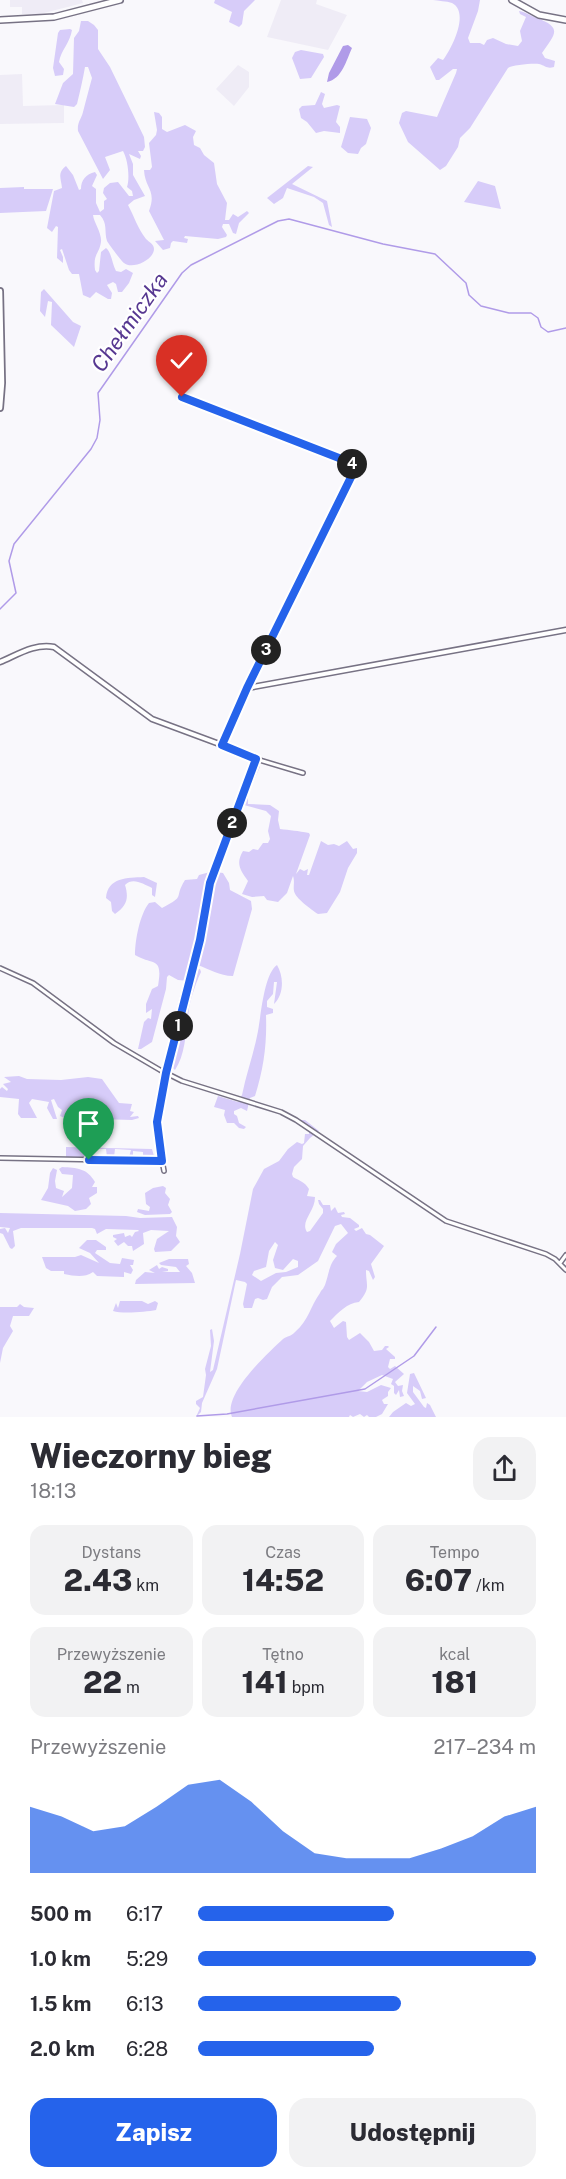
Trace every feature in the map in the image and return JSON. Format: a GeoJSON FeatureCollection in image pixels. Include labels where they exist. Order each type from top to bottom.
{"type":"FeatureCollection","features":[{"type":"Feature","properties":{"kind":"main road"},"geometry":{"type":"LineString","coordinates":[[0,19],[54,17],[120,0]]}},
{"type":"Feature","properties":{"kind":"main road"},"geometry":{"type":"LineString","coordinates":[[512,0],[539,15],[566,20]]}},
{"type":"Feature","properties":{"kind":"main road"},"geometry":{"type":"LineString","coordinates":[[0,291],[2,392],[0,408]]}},
{"type":"Feature","properties":{"kind":"street"},"geometry":{"type":"LineString","coordinates":[[182,397],[357,465],[247,688],[222,745]]}},
{"type":"Feature","properties":{"kind":"street"},"geometry":{"type":"LineString","coordinates":[[247,688],[566,630]]}},
{"type":"Feature","properties":{"kind":"street"},"geometry":{"type":"LineString","coordinates":[[0,662],[35,647],[54,647],[152,718],[256,759],[303,773]]}},
{"type":"Feature","properties":{"kind":"street"},"geometry":{"type":"LineString","coordinates":[[164,1171],[156,1128],[166,1073],[200,940],[213,874],[256,759]]}},
{"type":"Feature","properties":{"kind":"street"},"geometry":{"type":"LineString","coordinates":[[0,968],[33,983],[114,1043],[166,1073],[182,1081],[281,1112],[312,1130],[447,1221],[546,1254],[566,1270]]}},
{"type":"Feature","properties":{"kind":"street"},"geometry":{"type":"LineString","coordinates":[[0,1158],[162,1161]]}},
{"type":"Feature","properties":{"kind":"street"},"geometry":{"type":"LineString","coordinates":[[560,1263],[566,1256]]}},
{"type":"Feature","properties":{"kind":"shaded area"},"geometry":{"type":"Polygon","coordinates":[[[10,0],[82,0],[83,3],[40,14],[22,14],[22,7],[10,7],[10,0]]]}},
{"type":"Feature","properties":{"kind":"shaded area"},"geometry":{"type":"Polygon","coordinates":[[[215,0],[255,0],[244,11],[242,24],[239,27],[229,22],[232,12],[214,3],[215,0]]]}},
{"type":"Feature","properties":{"kind":"shaded area"},"geometry":{"type":"Polygon","coordinates":[[[281,0],[317,0],[316,4],[347,15],[328,50],[267,37],[281,0]]]}},
{"type":"Feature","properties":{"kind":"shaded area"},"geometry":{"type":"Polygon","coordinates":[[[433,0],[480,0],[468,38],[470,43],[484,45],[487,40],[493,38],[518,46],[522,41],[520,31],[526,17],[519,11],[551,25],[554,32],[542,53],[545,58],[555,61],[554,67],[532,64],[508,68],[470,128],[460,138],[458,147],[446,166],[440,170],[408,142],[399,123],[402,113],[406,111],[437,117],[456,73],[457,69],[453,69],[436,80],[430,67],[438,58],[443,60],[447,54],[455,39],[459,22],[457,8],[452,3],[433,0]]]}},
{"type":"Feature","properties":{"kind":"shaded area"},"geometry":{"type":"Polygon","coordinates":[[[81,21],[88,21],[98,30],[98,49],[110,67],[144,137],[145,147],[143,151],[138,151],[140,159],[129,154],[133,164],[133,175],[145,196],[128,205],[138,227],[153,246],[153,253],[147,260],[137,265],[124,263],[107,241],[102,218],[100,215],[93,215],[101,239],[95,257],[97,273],[101,252],[106,248],[116,271],[121,272],[126,269],[133,273],[122,292],[118,292],[113,282],[107,285],[112,293],[111,299],[96,292],[90,298],[83,295],[79,274],[72,274],[69,270],[62,249],[60,250],[63,263],[57,258],[58,227],[56,226],[52,232],[47,228],[54,191],[62,188],[60,178],[66,166],[73,175],[79,190],[85,178],[95,172],[97,175],[92,186],[96,189],[96,203],[100,212],[104,209],[104,201],[107,199],[103,193],[104,188],[110,183],[118,182],[129,196],[133,196],[132,191],[127,187],[128,169],[123,151],[105,157],[110,170],[103,179],[78,131],[92,78],[88,67],[85,67],[77,104],[74,107],[55,104],[63,83],[73,74],[74,38],[79,31],[81,21]]]}},
{"type":"Feature","properties":{"kind":"shaded area"},"geometry":{"type":"Polygon","coordinates":[[[60,30],[72,30],[71,35],[59,62],[64,69],[63,75],[55,76],[53,68],[58,33],[60,30]]]}},
{"type":"Feature","properties":{"kind":"shaded area"},"geometry":{"type":"Polygon","coordinates":[[[348,45],[352,48],[343,69],[327,82],[329,73],[343,46],[348,45]]]}},
{"type":"Feature","properties":{"kind":"shaded area"},"geometry":{"type":"Polygon","coordinates":[[[301,50],[323,54],[324,57],[311,78],[300,79],[292,58],[295,52],[301,50]]]}},
{"type":"Feature","properties":{"kind":"shaded area"},"geometry":{"type":"Polygon","coordinates":[[[238,65],[249,72],[249,87],[234,106],[216,89],[238,65]]]}},
{"type":"Feature","properties":{"kind":"shaded area"},"geometry":{"type":"Polygon","coordinates":[[[22,74],[23,106],[64,105],[64,123],[0,124],[0,75],[22,74]]]}},
{"type":"Feature","properties":{"kind":"shaded area"},"geometry":{"type":"Polygon","coordinates":[[[321,92],[325,94],[322,104],[324,108],[340,106],[336,122],[340,127],[340,133],[324,131],[316,133],[301,118],[299,109],[302,106],[315,105],[321,92]]]}},
{"type":"Feature","properties":{"kind":"shaded area"},"geometry":{"type":"Polygon","coordinates":[[[154,112],[159,113],[162,117],[162,129],[167,132],[185,125],[196,131],[193,137],[194,145],[214,163],[217,184],[227,203],[225,220],[229,220],[233,214],[238,217],[247,211],[249,213],[239,223],[236,234],[233,233],[229,224],[223,224],[222,227],[227,235],[218,239],[185,236],[184,238],[188,239],[187,243],[173,241],[170,248],[163,250],[155,241],[164,240],[149,211],[152,198],[144,170],[150,170],[152,167],[149,143],[157,130],[154,112]]]}},
{"type":"Feature","properties":{"kind":"shaded area"},"geometry":{"type":"Polygon","coordinates":[[[350,117],[367,119],[371,128],[366,144],[358,154],[348,153],[341,147],[350,117]]]}},
{"type":"Feature","properties":{"kind":"shaded area"},"geometry":{"type":"Polygon","coordinates":[[[308,166],[313,167],[292,184],[327,201],[332,227],[329,225],[323,203],[314,197],[287,188],[283,198],[274,204],[267,198],[308,166]]]}},
{"type":"Feature","properties":{"kind":"shaded area"},"geometry":{"type":"Polygon","coordinates":[[[478,181],[495,186],[501,209],[464,202],[478,181]]]}},
{"type":"Feature","properties":{"kind":"shaded area"},"geometry":{"type":"Polygon","coordinates":[[[24,187],[24,189],[53,189],[46,211],[0,213],[0,188],[24,187]]]}},
{"type":"Feature","properties":{"kind":"shaded area"},"geometry":{"type":"Polygon","coordinates":[[[44,289],[73,322],[81,326],[74,347],[51,325],[52,302],[48,301],[45,317],[40,311],[41,292],[44,289]]]}},
{"type":"Feature","properties":{"kind":"shaded area"},"geometry":{"type":"Polygon","coordinates":[[[258,764],[260,767],[248,794],[248,804],[270,805],[279,811],[280,829],[310,835],[296,874],[300,869],[304,871],[308,869],[307,875],[309,875],[321,841],[328,845],[339,846],[347,841],[353,849],[357,848],[357,853],[348,868],[340,892],[327,913],[318,914],[297,897],[294,891],[293,876],[287,893],[278,902],[267,900],[264,896],[252,897],[242,894],[248,881],[240,867],[239,860],[243,851],[258,850],[270,839],[268,831],[271,816],[266,811],[244,805],[249,782],[258,764]]]}},
{"type":"Feature","properties":{"kind":"shaded area"},"geometry":{"type":"Polygon","coordinates":[[[210,872],[211,874],[223,873],[230,890],[251,901],[252,909],[233,976],[219,974],[197,965],[194,968],[200,969],[201,972],[190,1005],[183,1049],[175,1070],[172,1067],[172,1054],[166,1052],[180,995],[184,992],[181,1011],[183,1013],[191,988],[190,981],[178,980],[169,975],[167,977],[152,1042],[138,1049],[144,1022],[148,1018],[151,1019],[152,1009],[146,1013],[146,1004],[152,989],[158,986],[159,970],[156,963],[135,955],[137,935],[149,903],[155,902],[162,908],[170,904],[177,898],[185,880],[197,879],[199,875],[210,872]]]}},
{"type":"Feature","properties":{"kind":"shaded area"},"geometry":{"type":"Polygon","coordinates":[[[144,877],[157,883],[155,897],[152,895],[152,888],[138,882],[128,883],[125,885],[126,901],[115,914],[112,911],[111,902],[106,898],[110,886],[119,880],[144,877]]]}},
{"type":"Feature","properties":{"kind":"shaded area"},"geometry":{"type":"Polygon","coordinates":[[[277,965],[282,980],[280,995],[274,1004],[277,982],[274,982],[273,994],[267,1001],[267,1007],[273,1009],[273,1013],[266,1015],[261,1075],[255,1096],[250,1098],[247,1111],[241,1108],[234,1111],[239,1123],[246,1127],[239,1128],[234,1123],[227,1123],[225,1110],[214,1107],[218,1096],[238,1102],[242,1095],[266,987],[272,970],[277,965]]]}},
{"type":"Feature","properties":{"kind":"shaded area"},"geometry":{"type":"Polygon","coordinates":[[[19,1076],[27,1079],[61,1080],[88,1077],[102,1079],[119,1103],[132,1104],[130,1111],[134,1112],[130,1117],[138,1116],[139,1118],[132,1120],[65,1118],[60,1116],[62,1110],[54,1099],[51,1100],[57,1119],[53,1119],[47,1108],[49,1102],[32,1099],[29,1103],[37,1118],[21,1118],[18,1114],[19,1099],[0,1097],[2,1087],[7,1091],[8,1089],[3,1084],[11,1082],[4,1077],[19,1076]]]}},
{"type":"Feature","properties":{"kind":"shaded area"},"geometry":{"type":"Polygon","coordinates":[[[300,1120],[305,1120],[319,1131],[303,1146],[302,1159],[294,1167],[292,1174],[309,1189],[307,1196],[315,1197],[305,1224],[307,1232],[323,1213],[318,1200],[320,1200],[323,1205],[330,1205],[331,1211],[335,1207],[338,1213],[344,1212],[342,1217],[350,1218],[359,1225],[354,1229],[356,1231],[362,1228],[366,1234],[384,1246],[371,1264],[375,1277],[373,1280],[369,1271],[366,1270],[367,1287],[363,1297],[359,1302],[343,1309],[330,1321],[334,1328],[343,1321],[346,1322],[349,1340],[360,1333],[374,1351],[382,1350],[385,1346],[389,1347],[386,1349],[395,1359],[390,1359],[388,1367],[390,1369],[395,1366],[404,1374],[395,1382],[398,1386],[403,1385],[404,1396],[400,1397],[399,1390],[396,1395],[394,1386],[391,1384],[393,1379],[382,1375],[367,1382],[358,1391],[367,1392],[381,1385],[391,1388],[388,1396],[382,1400],[384,1404],[388,1404],[382,1414],[376,1417],[367,1415],[364,1417],[360,1414],[353,1417],[350,1415],[349,1417],[232,1417],[231,1408],[240,1386],[267,1354],[300,1327],[323,1289],[337,1256],[332,1252],[336,1244],[348,1233],[341,1224],[335,1226],[318,1261],[298,1275],[282,1277],[272,1287],[267,1299],[255,1299],[252,1308],[244,1308],[243,1304],[247,1284],[236,1280],[217,1369],[202,1403],[201,1412],[196,1417],[200,1408],[196,1401],[203,1397],[205,1369],[211,1346],[210,1330],[212,1329],[214,1341],[210,1372],[213,1370],[253,1189],[264,1169],[279,1161],[297,1142],[304,1143],[305,1134],[309,1132],[300,1125],[300,1120]],[[275,1242],[269,1251],[266,1267],[254,1271],[252,1275],[261,1281],[276,1273],[298,1267],[298,1261],[293,1259],[283,1270],[275,1268],[273,1260],[278,1245],[275,1242]]]}},
{"type":"Feature","properties":{"kind":"shaded area"},"geometry":{"type":"Polygon","coordinates":[[[66,1147],[152,1149],[155,1160],[138,1159],[143,1158],[143,1152],[133,1151],[135,1159],[122,1159],[129,1157],[131,1150],[115,1149],[114,1157],[121,1159],[112,1159],[112,1156],[109,1159],[96,1159],[107,1157],[106,1149],[92,1149],[92,1156],[90,1149],[86,1149],[85,1159],[66,1158],[66,1147]]]}},
{"type":"Feature","properties":{"kind":"shaded area"},"geometry":{"type":"Polygon","coordinates":[[[62,1167],[85,1171],[95,1182],[92,1187],[97,1187],[97,1193],[89,1198],[91,1204],[86,1209],[75,1211],[68,1206],[41,1200],[48,1188],[53,1168],[57,1170],[56,1188],[64,1191],[62,1197],[72,1188],[73,1175],[62,1174],[59,1169],[62,1167]]]}},
{"type":"Feature","properties":{"kind":"shaded area"},"geometry":{"type":"Polygon","coordinates":[[[163,1186],[170,1199],[168,1205],[172,1212],[170,1214],[145,1215],[137,1212],[138,1209],[149,1211],[150,1207],[146,1204],[145,1193],[163,1186]]]}},
{"type":"Feature","properties":{"kind":"shaded area"},"geometry":{"type":"Polygon","coordinates":[[[0,1213],[172,1217],[177,1227],[176,1236],[180,1242],[171,1251],[155,1252],[157,1239],[169,1231],[151,1230],[143,1233],[144,1244],[133,1251],[132,1246],[124,1242],[118,1246],[114,1241],[117,1239],[113,1235],[124,1233],[125,1237],[130,1235],[132,1237],[138,1230],[106,1229],[97,1234],[92,1228],[21,1228],[13,1231],[15,1246],[12,1249],[0,1233],[0,1229],[5,1228],[8,1233],[10,1228],[0,1227],[0,1213]]]}},
{"type":"Feature","properties":{"kind":"shaded area"},"geometry":{"type":"Polygon","coordinates":[[[87,1240],[96,1240],[106,1247],[106,1250],[97,1250],[95,1253],[110,1263],[120,1264],[122,1258],[134,1260],[133,1265],[130,1265],[133,1270],[131,1274],[124,1272],[124,1277],[97,1276],[93,1272],[76,1276],[46,1268],[42,1257],[81,1255],[99,1263],[90,1253],[79,1248],[87,1240]]]}},
{"type":"Feature","properties":{"kind":"shaded area"},"geometry":{"type":"Polygon","coordinates":[[[169,1259],[188,1259],[189,1264],[186,1266],[192,1273],[195,1283],[135,1284],[145,1272],[155,1273],[149,1270],[157,1265],[159,1269],[162,1267],[168,1269],[162,1272],[180,1272],[176,1267],[159,1263],[169,1259]]]}},
{"type":"Feature","properties":{"kind":"shaded area"},"geometry":{"type":"Polygon","coordinates":[[[120,1301],[142,1301],[148,1304],[155,1301],[158,1303],[156,1310],[128,1313],[113,1311],[116,1303],[118,1308],[120,1301]]]}},
{"type":"Feature","properties":{"kind":"shaded area"},"geometry":{"type":"Polygon","coordinates":[[[20,1304],[34,1308],[29,1316],[13,1316],[10,1326],[13,1331],[3,1348],[0,1363],[0,1307],[17,1307],[20,1304]]]}},
{"type":"Feature","properties":{"kind":"shaded area"},"geometry":{"type":"Polygon","coordinates":[[[414,1373],[426,1398],[422,1399],[420,1391],[413,1386],[413,1392],[424,1407],[426,1408],[427,1403],[430,1405],[436,1417],[389,1417],[406,1403],[411,1406],[415,1404],[407,1393],[410,1374],[414,1373]]]}},
{"type":"Feature","properties":{"kind":"waterway","name":"Chełmiczka"},"geometry":{"type":"LineString","coordinates":[[0,609],[16,593],[9,561],[14,544],[91,449],[97,438],[100,420],[98,393],[182,273],[191,265],[278,221],[289,219],[383,244],[435,254],[466,283],[469,295],[481,306],[509,313],[531,313],[538,318],[541,327],[548,332],[566,328]]}},
{"type":"Feature","properties":{"kind":"waterway"},"geometry":{"type":"LineString","coordinates":[[197,1416],[227,1414],[365,1389],[414,1356],[436,1327]]}},
{"type":"Feature","properties":{"kind":"route"},"geometry":{"type":"LineString","coordinates":[[89,1160],[162,1161],[157,1122],[166,1073],[200,940],[210,883],[256,759],[222,745],[247,688],[357,465],[182,397]]}}]}
